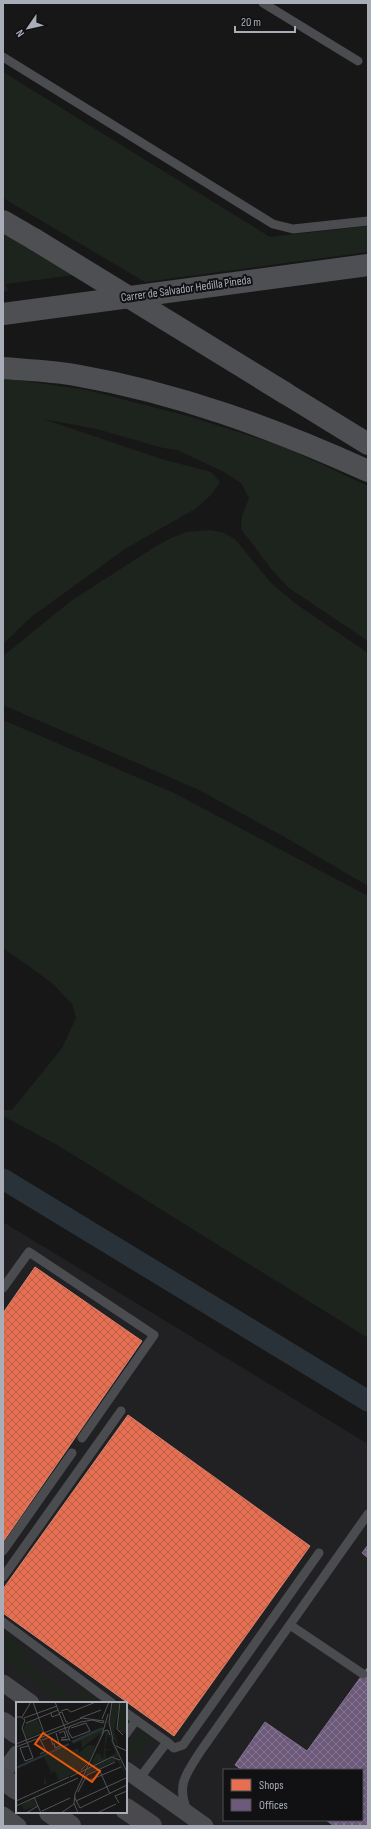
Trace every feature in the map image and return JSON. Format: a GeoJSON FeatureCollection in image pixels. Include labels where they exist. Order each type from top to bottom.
{"type":"FeatureCollection","features":[{"type":"Feature","properties":{"kind":"main road"},"geometry":{"type":"LineString","coordinates":[[3,221],[368,444]]}},
{"type":"Feature","properties":{"kind":"main road","name":"Carrer de Salvador Hedilla Pineda"},"geometry":{"type":"LineString","coordinates":[[3,314],[368,265]]}},
{"type":"Feature","properties":{"kind":"main road"},"geometry":{"type":"LineString","coordinates":[[3,368],[74,375],[164,394],[241,418],[305,442],[368,471]]}},
{"type":"Feature","properties":{"kind":"street"},"geometry":{"type":"LineString","coordinates":[[3,1683],[30,1702]]}},
{"type":"Feature","properties":{"kind":"street"},"geometry":{"type":"LineString","coordinates":[[3,1723],[16,1732]]}},
{"type":"Feature","properties":{"kind":"street"},"geometry":{"type":"LineString","coordinates":[[3,1773],[16,1755]]}},
{"type":"Feature","properties":{"kind":"street"},"geometry":{"type":"LineString","coordinates":[[132,1774],[205,1826]]}},
{"type":"Feature","properties":{"kind":"street"},"geometry":{"type":"LineString","coordinates":[[3,1779],[16,1788]]}},
{"type":"Feature","properties":{"kind":"street"},"geometry":{"type":"LineString","coordinates":[[127,1810],[150,1826]]}},
{"type":"Feature","properties":{"kind":"street"},"geometry":{"type":"LineString","coordinates":[[51,1813],[70,1826]]}},
{"type":"Feature","properties":{"kind":"street"},"geometry":{"type":"LineString","coordinates":[[3,1815],[18,1826]]}},
{"type":"Feature","properties":{"kind":"lane"},"geometry":{"type":"LineString","coordinates":[[263,3],[358,62]]}},
{"type":"Feature","properties":{"kind":"lane"},"geometry":{"type":"LineString","coordinates":[[3,57],[273,224],[293,228],[368,221]]}},
{"type":"Feature","properties":{"kind":"lane"},"geometry":{"type":"LineString","coordinates":[[3,1288],[29,1252],[154,1335],[82,1438]]}},
{"type":"Feature","properties":{"kind":"lane"},"geometry":{"type":"LineString","coordinates":[[3,1577],[121,1411]]}},
{"type":"Feature","properties":{"kind":"lane"},"geometry":{"type":"LineString","coordinates":[[3,1551],[72,1453]]}},
{"type":"Feature","properties":{"kind":"lane"},"geometry":{"type":"LineString","coordinates":[[189,1815],[182,1799],[184,1778],[368,1514]]}},
{"type":"Feature","properties":{"kind":"lane"},"geometry":{"type":"LineString","coordinates":[[127,1714],[174,1748],[183,1746],[319,1553]]}},
{"type":"Feature","properties":{"kind":"lane"},"geometry":{"type":"LineString","coordinates":[[3,1622],[111,1702]]}},
{"type":"Feature","properties":{"kind":"lane"},"geometry":{"type":"LineString","coordinates":[[290,1625],[363,1674]]}},
{"type":"Feature","properties":{"kind":"lane"},"geometry":{"type":"LineString","coordinates":[[127,1733],[136,1720]]}},
{"type":"Feature","properties":{"kind":"lane"},"geometry":{"type":"LineString","coordinates":[[132,1774],[167,1742]]}},
{"type":"Feature","properties":{"kind":"shaded area"},"geometry":{"type":"Polygon","coordinates":[[[3,72],[270,237],[368,226],[368,252],[145,282],[3,198],[3,72]]]}},
{"type":"Feature","properties":{"kind":"shaded area"},"geometry":{"type":"Polygon","coordinates":[[[3,234],[74,275],[6,284],[8,291],[3,292],[3,234]]]}},
{"type":"Feature","properties":{"kind":"shaded area"},"geometry":{"type":"Polygon","coordinates":[[[3,378],[87,390],[191,417],[282,446],[368,486],[368,641],[289,588],[272,570],[241,529],[242,516],[249,498],[241,483],[222,471],[177,450],[163,448],[97,429],[43,419],[165,460],[211,472],[220,482],[211,495],[195,509],[125,549],[31,617],[3,644],[3,378]]]}},
{"type":"Feature","properties":{"kind":"shaded area"},"geometry":{"type":"Polygon","coordinates":[[[211,530],[224,533],[235,539],[271,583],[296,604],[368,653],[368,886],[283,836],[197,789],[3,705],[3,656],[71,601],[153,548],[171,538],[187,532],[211,530]]]}},
{"type":"Feature","properties":{"kind":"shaded area"},"geometry":{"type":"Polygon","coordinates":[[[3,720],[174,793],[368,896],[368,1338],[59,1146],[3,1116],[3,1110],[12,1110],[62,1048],[76,1018],[72,1004],[52,983],[3,948],[3,720]]]}},
{"type":"Feature","properties":{"kind":"shaded area"},"geometry":{"type":"Polygon","coordinates":[[[3,1222],[368,1444],[368,1826],[3,1826],[3,1222]]]}},
{"type":"Feature","properties":{"kind":"shaded area"},"geometry":{"type":"Polygon","coordinates":[[[7,1635],[29,1650],[22,1660],[75,1699],[83,1689],[96,1699],[96,1702],[64,1702],[3,1659],[3,1636],[7,1635]]]}},
{"type":"Feature","properties":{"kind":"shaded area"},"geometry":{"type":"Polygon","coordinates":[[[143,1731],[151,1737],[139,1756],[127,1748],[135,1734],[143,1731]]]}},
{"type":"Feature","properties":{"kind":"building: Shops"},"geometry":{"type":"Polygon","coordinates":[[[35,1267],[142,1341],[3,1542],[3,1313],[35,1267]]]}},
{"type":"Feature","properties":{"kind":"building: Shops"},"geometry":{"type":"Polygon","coordinates":[[[128,1415],[310,1546],[174,1736],[3,1613],[3,1589],[128,1415]]]}},
{"type":"Feature","properties":{"kind":"building: Offices"},"geometry":{"type":"Polygon","coordinates":[[[368,1545],[368,1558],[362,1553],[368,1545]]]}},
{"type":"Feature","properties":{"kind":"building: Offices"},"geometry":{"type":"Polygon","coordinates":[[[368,1667],[368,1826],[334,1826],[327,1821],[363,1821],[363,1769],[241,1769],[235,1765],[265,1722],[307,1751],[368,1667]]]}},
{"type":"Feature","properties":{"kind":"waterway"},"geometry":{"type":"LineString","coordinates":[[3,1179],[368,1401]]}}]}
